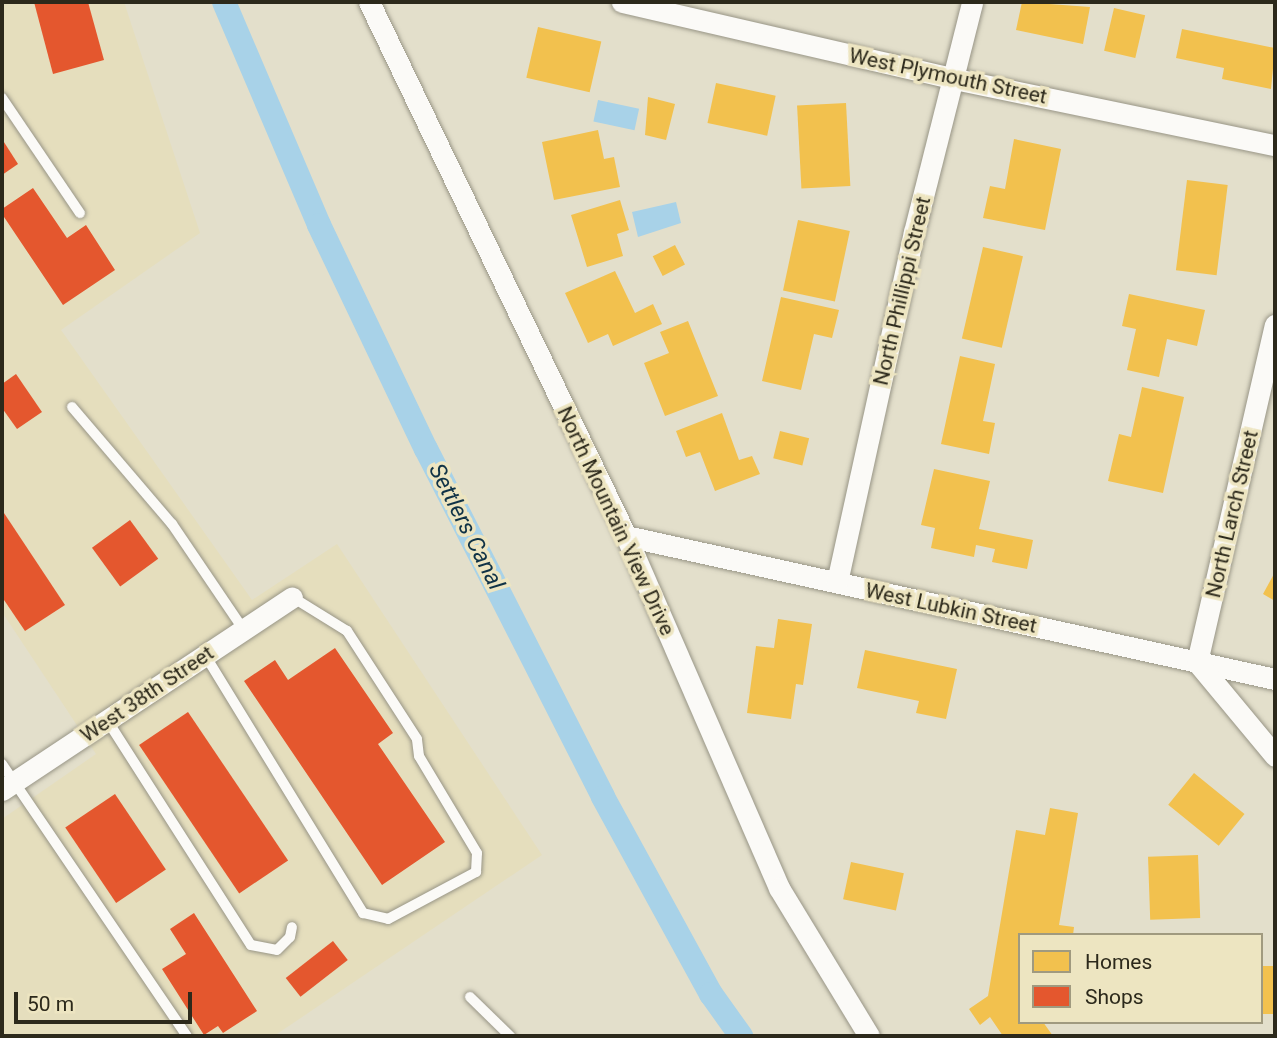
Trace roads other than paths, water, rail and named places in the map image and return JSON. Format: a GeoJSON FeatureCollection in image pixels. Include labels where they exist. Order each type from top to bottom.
{"type":"FeatureCollection","features":[{"type":"Feature","properties":{"kind":"street","name":"North Mountain View Drive"},"geometry":{"type":"LineString","coordinates":[[369,2],[626,536],[779,888],[869,1036]]}},
{"type":"Feature","properties":{"kind":"street","name":"West Plymouth Street"},"geometry":{"type":"LineString","coordinates":[[622,2],[956,79],[1275,145]]}},
{"type":"Feature","properties":{"kind":"street","name":"North Phillippi Street"},"geometry":{"type":"LineString","coordinates":[[837,582],[914,232],[956,79],[972,2]]}},
{"type":"Feature","properties":{"kind":"street","name":"North Larch Street"},"geometry":{"type":"LineString","coordinates":[[1197,662],[1275,325]]}},
{"type":"Feature","properties":{"kind":"street","name":"West Lubkin Street"},"geometry":{"type":"LineString","coordinates":[[626,536],[1275,679]]}},
{"type":"Feature","properties":{"kind":"street","name":"West 38th Street"},"geometry":{"type":"LineString","coordinates":[[8,786],[292,597]]}},
{"type":"Feature","properties":{"kind":"street"},"geometry":{"type":"LineString","coordinates":[[1197,662],[1275,756]]}},
{"type":"Feature","properties":{"kind":"lane"},"geometry":{"type":"LineString","coordinates":[[2,98],[80,213]]}},
{"type":"Feature","properties":{"kind":"lane"},"geometry":{"type":"LineString","coordinates":[[72,407],[172,524],[243,629]]}},
{"type":"Feature","properties":{"kind":"lane"},"geometry":{"type":"LineString","coordinates":[[205,655],[363,913],[388,919],[476,872],[477,853],[419,756],[417,739],[346,631],[292,597]]}},
{"type":"Feature","properties":{"kind":"lane"},"geometry":{"type":"LineString","coordinates":[[107,720],[251,945],[276,950],[290,937],[292,927]]}},
{"type":"Feature","properties":{"kind":"lane"},"geometry":{"type":"LineString","coordinates":[[2,764],[8,786],[187,1036]]}},
{"type":"Feature","properties":{"kind":"lane"},"geometry":{"type":"LineString","coordinates":[[470,997],[510,1036]]}},
{"type":"Feature","properties":{"kind":"water"},"geometry":{"type":"Polygon","coordinates":[[[598,100],[639,109],[635,130],[593,122],[598,100]]]}},
{"type":"Feature","properties":{"kind":"water"},"geometry":{"type":"Polygon","coordinates":[[[676,202],[681,223],[638,237],[632,212],[676,202]]]}},
{"type":"Feature","properties":{"kind":"waterway","name":"Settlers Canal"},"geometry":{"type":"LineString","coordinates":[[224,2],[319,225],[426,449],[603,797],[711,994],[741,1036]]}}]}
